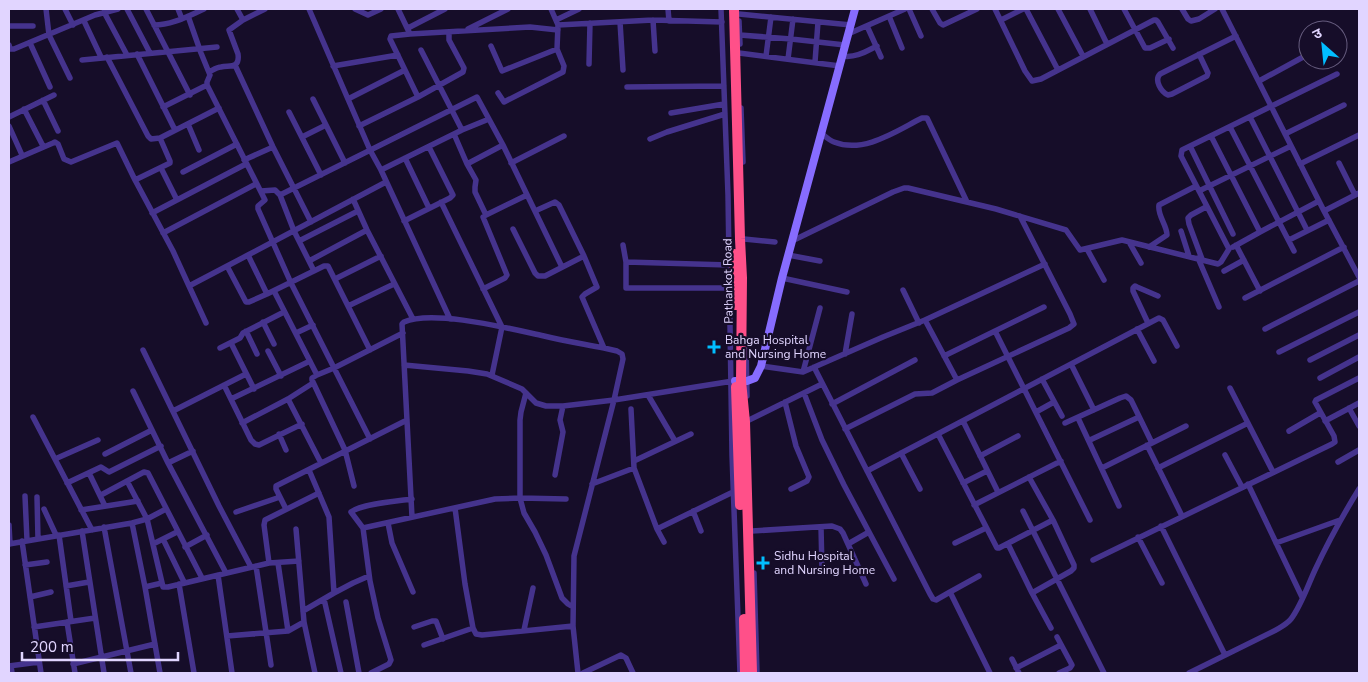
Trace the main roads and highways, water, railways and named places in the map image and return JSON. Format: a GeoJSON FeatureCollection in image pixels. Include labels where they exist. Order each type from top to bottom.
{"type":"FeatureCollection","features":[{"type":"Feature","properties":{"kind":"highway"},"geometry":{"type":"LineString","coordinates":[[727,9],[745,673]]}},
{"type":"Feature","properties":{"kind":"highway","name":"Pathankot Road"},"geometry":{"type":"LineString","coordinates":[[737,10],[742,278],[738,381],[747,422],[752,673]]}},
{"type":"Feature","properties":{"kind":"place","name":"Bahga Hospital and Nursing Home"},"geometry":{"type":"Point","coordinates":[714,347]}},
{"type":"Feature","properties":{"kind":"place","name":"Sidhu Hospital and Nursing Home"},"geometry":{"type":"Point","coordinates":[763,563]}}]}
